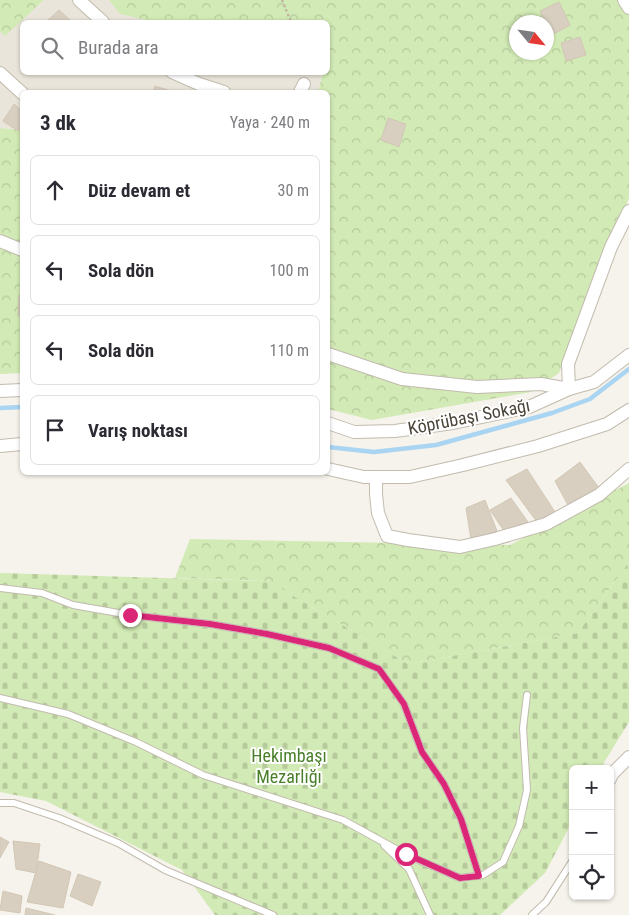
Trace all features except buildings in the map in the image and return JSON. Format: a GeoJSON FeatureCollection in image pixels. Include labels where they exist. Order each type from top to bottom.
{"type":"FeatureCollection","features":[{"type":"Feature","properties":{"kind":"street"},"geometry":{"type":"LineString","coordinates":[[78,0],[101,20]]}},
{"type":"Feature","properties":{"kind":"street"},"geometry":{"type":"LineString","coordinates":[[624,0],[629,8]]}},
{"type":"Feature","properties":{"kind":"street"},"geometry":{"type":"LineString","coordinates":[[0,72],[20,91]]}},
{"type":"Feature","properties":{"kind":"street"},"geometry":{"type":"LineString","coordinates":[[179,75],[218,90]]}},
{"type":"Feature","properties":{"kind":"street"},"geometry":{"type":"LineString","coordinates":[[330,355],[402,379],[477,387],[541,384],[569,389],[568,364],[611,247],[629,211]]}},
{"type":"Feature","properties":{"kind":"street"},"geometry":{"type":"LineString","coordinates":[[0,241],[20,249]]}},
{"type":"Feature","properties":{"kind":"street","name":"Köprübaşı Sokağı"},"geometry":{"type":"LineString","coordinates":[[330,424],[354,432],[395,431],[453,423],[529,407],[569,389],[594,382],[629,355]]}},
{"type":"Feature","properties":{"kind":"street"},"geometry":{"type":"LineString","coordinates":[[0,391],[20,390]]}},
{"type":"Feature","properties":{"kind":"street"},"geometry":{"type":"LineString","coordinates":[[330,469],[364,477],[410,477],[538,446],[607,424],[629,410]]}},
{"type":"Feature","properties":{"kind":"street"},"geometry":{"type":"LineString","coordinates":[[0,446],[20,444]]}},
{"type":"Feature","properties":{"kind":"street"},"geometry":{"type":"LineString","coordinates":[[376,477],[378,514],[386,536],[460,547],[496,540],[546,524],[599,495],[629,469]]}},
{"type":"Feature","properties":{"kind":"street"},"geometry":{"type":"LineString","coordinates":[[614,772],[629,757]]}},
{"type":"Feature","properties":{"kind":"lane"},"geometry":{"type":"LineString","coordinates":[[0,588],[42,593],[82,607],[130,615],[210,624],[267,634],[329,648],[379,669],[404,704],[422,752],[444,784],[461,819],[479,876]]}},
{"type":"Feature","properties":{"kind":"lane"},"geometry":{"type":"LineString","coordinates":[[0,698],[68,714],[136,742],[203,775],[343,820],[406,854],[460,878],[484,875],[503,862],[519,826],[527,790],[523,728],[527,695]]}},
{"type":"Feature","properties":{"kind":"lane"},"geometry":{"type":"LineString","coordinates":[[0,803],[14,803],[59,818],[118,843],[165,870],[273,915]]}},
{"type":"Feature","properties":{"kind":"lane"},"geometry":{"type":"LineString","coordinates":[[380,840],[409,869],[430,915]]}},
{"type":"Feature","properties":{"kind":"lane"},"geometry":{"type":"LineString","coordinates":[[532,915],[546,902],[569,866]]}},
{"type":"Feature","properties":{"kind":"path"},"geometry":{"type":"LineString","coordinates":[[282,0],[290,20]]}},
{"type":"Feature","properties":{"kind":"shaded area"},"geometry":{"type":"Polygon","coordinates":[[[44,0],[109,0],[120,14],[146,20],[22,20],[44,0]]]}},
{"type":"Feature","properties":{"kind":"shaded area"},"geometry":{"type":"Polygon","coordinates":[[[20,22],[20,75],[322,75],[319,90],[20,90],[20,130],[0,128],[0,31],[5,35],[20,22]]]}},
{"type":"Feature","properties":{"kind":"green space"},"geometry":{"type":"Polygon","coordinates":[[[0,0],[44,0],[20,20],[5,36],[0,31],[0,0]]]}},
{"type":"Feature","properties":{"kind":"green space"},"geometry":{"type":"Polygon","coordinates":[[[109,0],[618,0],[629,14],[629,198],[559,373],[531,392],[372,420],[330,410],[330,90],[319,90],[322,75],[330,75],[330,20],[146,20],[120,14],[109,0]]]}},
{"type":"Feature","properties":{"kind":"green space"},"geometry":{"type":"Polygon","coordinates":[[[0,128],[20,130],[20,373],[0,374],[0,128]]]}},
{"type":"Feature","properties":{"kind":"green space"},"geometry":{"type":"Polygon","coordinates":[[[629,483],[629,562],[578,633],[408,664],[268,581],[175,578],[190,539],[510,545],[629,483]]]}},
{"type":"Feature","properties":{"kind":"green space","name":"Hekimbaşı Mezarlığı"},"geometry":{"type":"Polygon","coordinates":[[[629,562],[629,722],[602,765],[569,765],[569,828],[545,873],[500,915],[215,915],[182,870],[46,801],[0,792],[0,573],[268,581],[408,664],[578,633],[629,562]]]}},
{"type":"Feature","properties":{"kind":"waterway"},"geometry":{"type":"LineString","coordinates":[[330,447],[374,452],[436,445],[552,413],[590,399],[629,369]]}},
{"type":"Feature","properties":{"kind":"waterway"},"geometry":{"type":"LineString","coordinates":[[0,408],[20,407]]}},
{"type":"Feature","properties":{"kind":"route"},"geometry":{"type":"LineString","coordinates":[[130,615],[210,624],[267,634],[329,648],[379,669],[404,704],[422,752],[444,784],[461,819],[479,876],[460,878],[406,854]]}}]}
